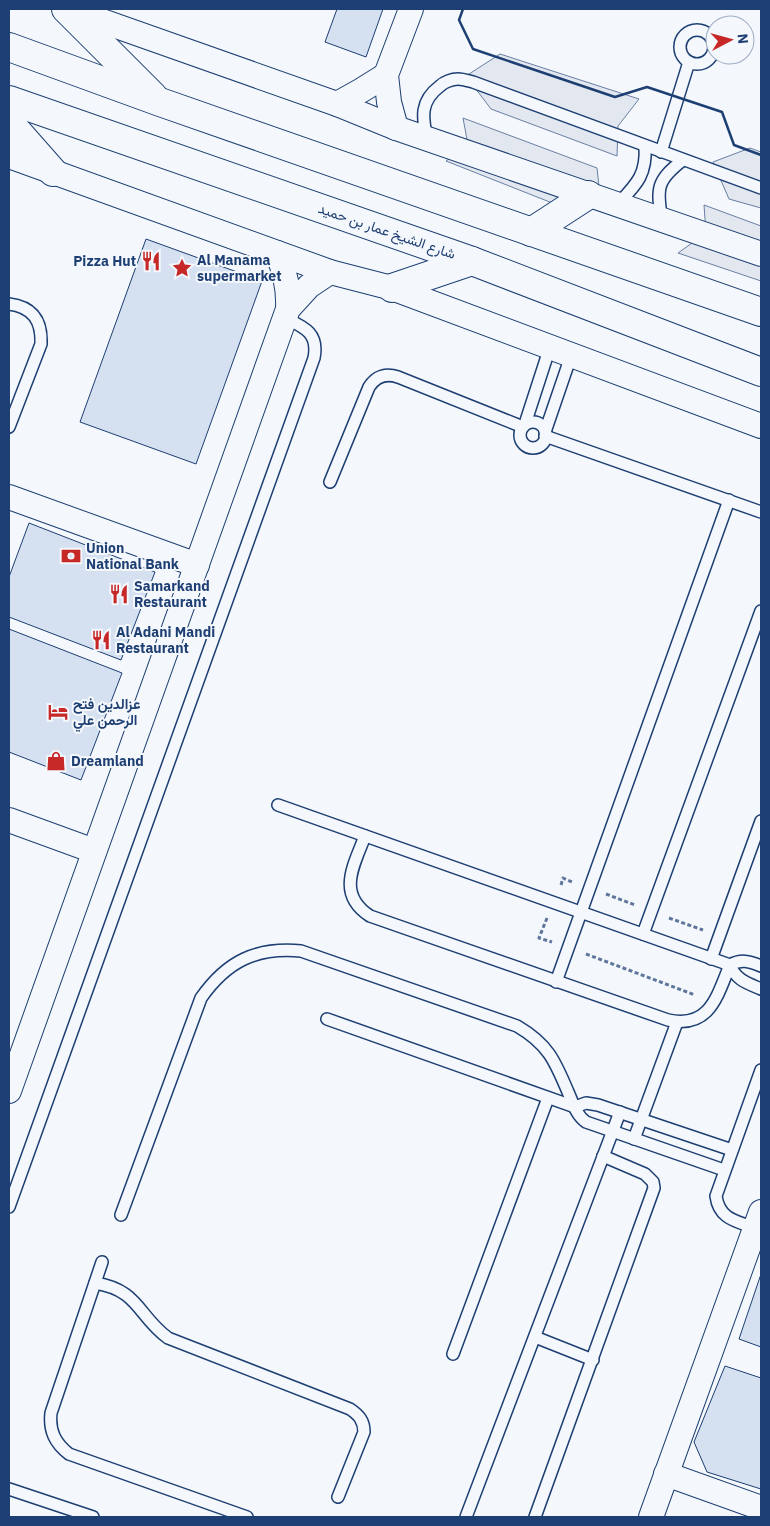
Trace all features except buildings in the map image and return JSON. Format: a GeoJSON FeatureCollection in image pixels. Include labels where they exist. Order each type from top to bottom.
{"type":"FeatureCollection","features":[{"type":"Feature","properties":{"kind":"main road"},"geometry":{"type":"LineString","coordinates":[[67,9],[160,102]]}},
{"type":"Feature","properties":{"kind":"main road"},"geometry":{"type":"LineString","coordinates":[[9,47],[531,232],[758,308]]}},
{"type":"Feature","properties":{"kind":"main road","name":"شارع الشيخ عمار بن حميد"},"geometry":{"type":"LineString","coordinates":[[9,100],[472,261],[761,372]]}},
{"type":"Feature","properties":{"kind":"main road"},"geometry":{"type":"LineString","coordinates":[[9,122],[53,172]]}},
{"type":"Feature","properties":{"kind":"main road"},"geometry":{"type":"LineString","coordinates":[[531,232],[588,194]]}},
{"type":"Feature","properties":{"kind":"main road"},"geometry":{"type":"LineString","coordinates":[[392,288],[472,261]]}},
{"type":"Feature","properties":{"kind":"street"},"geometry":{"type":"LineString","coordinates":[[67,9],[338,104],[427,139],[761,254]]}},
{"type":"Feature","properties":{"kind":"street"},"geometry":{"type":"LineString","coordinates":[[396,128],[388,102],[386,75],[411,9]]}},
{"type":"Feature","properties":{"kind":"street"},"geometry":{"type":"LineString","coordinates":[[338,104],[386,75]]}},
{"type":"Feature","properties":{"kind":"street"},"geometry":{"type":"LineString","coordinates":[[9,156],[330,272],[392,288],[761,426]]}},
{"type":"Feature","properties":{"kind":"street"},"geometry":{"type":"LineString","coordinates":[[9,1092],[287,314],[289,298],[285,275],[277,253]]}},
{"type":"Feature","properties":{"kind":"street"},"geometry":{"type":"LineString","coordinates":[[287,314],[302,292],[315,280],[330,272]]}},
{"type":"Feature","properties":{"kind":"street"},"geometry":{"type":"LineString","coordinates":[[9,497],[197,565]]}},
{"type":"Feature","properties":{"kind":"street"},"geometry":{"type":"LineString","coordinates":[[9,820],[94,851]]}},
{"type":"Feature","properties":{"kind":"street"},"geometry":{"type":"LineString","coordinates":[[651,1517],[758,1220]]}},
{"type":"Feature","properties":{"kind":"street"},"geometry":{"type":"LineString","coordinates":[[666,1474],[761,1508]]}},
{"type":"Feature","properties":{"kind":"lane"},"geometry":{"type":"LineString","coordinates":[[661,152],[689,62]]}},
{"type":"Feature","properties":{"kind":"lane"},"geometry":{"type":"LineString","coordinates":[[427,139],[423,121],[424,106],[431,92],[444,83],[458,79],[473,82],[761,188]]}},
{"type":"Feature","properties":{"kind":"lane"},"geometry":{"type":"LineString","coordinates":[[617,205],[640,178],[646,157],[645,146]]}},
{"type":"Feature","properties":{"kind":"lane"},"geometry":{"type":"LineString","coordinates":[[662,220],[658,190],[667,173],[682,160]]}},
{"type":"Feature","properties":{"kind":"lane"},"geometry":{"type":"LineString","coordinates":[[9,304],[21,306],[31,312],[38,322],[41,344],[9,426]]}},
{"type":"Feature","properties":{"kind":"lane"},"geometry":{"type":"LineString","coordinates":[[9,1207],[314,358],[315,345],[310,332],[287,314]]}},
{"type":"Feature","properties":{"kind":"lane"},"geometry":{"type":"LineString","coordinates":[[560,352],[544,441],[536,448],[526,446],[520,437],[560,352]]}},
{"type":"Feature","properties":{"kind":"lane"},"geometry":{"type":"LineString","coordinates":[[330,482],[368,387],[373,381],[385,375],[398,377],[524,426]]}},
{"type":"Feature","properties":{"kind":"lane"},"geometry":{"type":"LineString","coordinates":[[524,426],[530,422],[539,424],[545,434],[761,512]]}},
{"type":"Feature","properties":{"kind":"lane"},"geometry":{"type":"LineString","coordinates":[[556,982],[729,500]]}},
{"type":"Feature","properties":{"kind":"lane"},"geometry":{"type":"LineString","coordinates":[[643,934],[761,611]]}},
{"type":"Feature","properties":{"kind":"lane"},"geometry":{"type":"LineString","coordinates":[[278,805],[711,959],[730,965],[747,961],[761,966]]}},
{"type":"Feature","properties":{"kind":"lane"},"geometry":{"type":"LineString","coordinates":[[711,959],[761,821]]}},
{"type":"Feature","properties":{"kind":"lane"},"geometry":{"type":"LineString","coordinates":[[365,836],[351,875],[350,885],[355,903],[362,911],[370,916],[556,982],[677,1022],[686,1022],[695,1020],[710,1010],[730,965]]}},
{"type":"Feature","properties":{"kind":"lane"},"geometry":{"type":"LineString","coordinates":[[121,1215],[201,998],[225,970],[240,960],[262,952],[285,949],[301,951],[517,1026],[528,1033],[548,1052],[556,1063],[575,1108],[586,1122],[724,1170]]}},
{"type":"Feature","properties":{"kind":"lane"},"geometry":{"type":"LineString","coordinates":[[730,965],[736,976],[741,980],[761,989]]}},
{"type":"Feature","properties":{"kind":"lane"},"geometry":{"type":"LineString","coordinates":[[327,1019],[575,1108],[586,1103],[592,1103],[732,1150]]}},
{"type":"Feature","properties":{"kind":"lane"},"geometry":{"type":"LineString","coordinates":[[634,1140],[677,1022]]}},
{"type":"Feature","properties":{"kind":"lane"},"geometry":{"type":"LineString","coordinates":[[758,1220],[729,1218],[722,1213],[717,1205],[716,1196],[761,1070]]}},
{"type":"Feature","properties":{"kind":"lane"},"geometry":{"type":"LineString","coordinates":[[454,1354],[548,1098]]}},
{"type":"Feature","properties":{"kind":"lane"},"geometry":{"type":"LineString","coordinates":[[466,1517],[620,1112]]}},
{"type":"Feature","properties":{"kind":"lane"},"geometry":{"type":"LineString","coordinates":[[535,1517],[654,1188],[650,1177],[603,1156]]}},
{"type":"Feature","properties":{"kind":"lane"},"geometry":{"type":"LineString","coordinates":[[102,1262],[51,1412],[50,1421],[54,1438],[60,1447],[69,1454],[247,1517]]}},
{"type":"Feature","properties":{"kind":"lane"},"geometry":{"type":"LineString","coordinates":[[95,1283],[108,1286],[127,1295],[153,1325],[168,1338],[341,1405],[356,1413],[364,1425],[364,1432],[338,1497]]}},
{"type":"Feature","properties":{"kind":"lane"},"geometry":{"type":"LineString","coordinates":[[534,1337],[593,1360]]}},
{"type":"Feature","properties":{"kind":"lane"},"geometry":{"type":"LineString","coordinates":[[9,1488],[93,1517]]}},
{"type":"Feature","properties":{"kind":"shaded area"},"geometry":{"type":"Polygon","coordinates":[[[500,54],[639,99],[618,126],[617,156],[491,109],[466,76],[500,54]]]}},
{"type":"Feature","properties":{"kind":"shaded area"},"geometry":{"type":"Polygon","coordinates":[[[463,118],[597,168],[600,196],[575,212],[446,161],[468,145],[463,118]]]}},
{"type":"Feature","properties":{"kind":"shaded area"},"geometry":{"type":"Polygon","coordinates":[[[750,148],[761,152],[761,208],[729,199],[713,162],[750,148]]]}},
{"type":"Feature","properties":{"kind":"shaded area"},"geometry":{"type":"Polygon","coordinates":[[[704,205],[761,226],[761,281],[678,253],[706,233],[704,205]]]}},
{"type":"Feature","properties":{"kind":"wall"},"geometry":{"type":"LineString","coordinates":[[463,9],[459,20],[473,49],[615,97],[647,87],[722,112],[734,145],[761,155]]}},
{"type":"Feature","properties":{"kind":"place","name":"Pizza Hut"},"geometry":{"type":"Point","coordinates":[151,261]}},
{"type":"Feature","properties":{"kind":"place","name":"Al Manama supermarket"},"geometry":{"type":"Point","coordinates":[182,268]}},
{"type":"Feature","properties":{"kind":"place","name":"Union National Bank"},"geometry":{"type":"Point","coordinates":[71,556]}},
{"type":"Feature","properties":{"kind":"place","name":"Samarkand Restaurant"},"geometry":{"type":"Point","coordinates":[119,594]}},
{"type":"Feature","properties":{"kind":"place","name":"Al Adani Mandi Restaurant"},"geometry":{"type":"Point","coordinates":[101,640]}},
{"type":"Feature","properties":{"kind":"place","name":"عزالدين فتح الرحمن علي"},"geometry":{"type":"Point","coordinates":[58,712]}},
{"type":"Feature","properties":{"kind":"place","name":"Dreamland"},"geometry":{"type":"Point","coordinates":[56,761]}}]}
